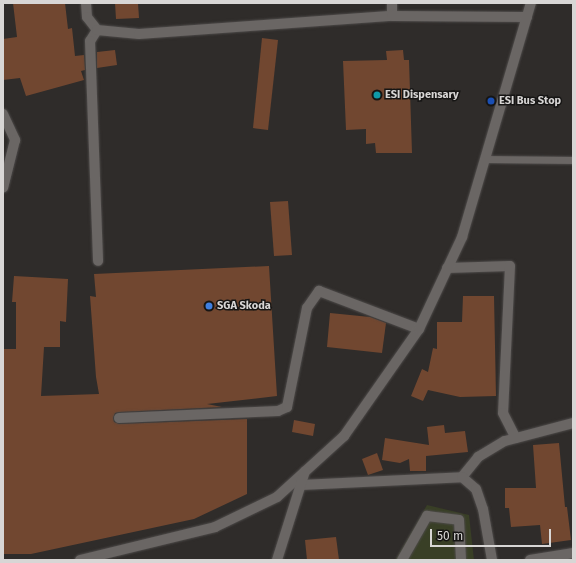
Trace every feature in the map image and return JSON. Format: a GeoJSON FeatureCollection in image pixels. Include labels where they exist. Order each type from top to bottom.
{"type":"FeatureCollection","features":[{"type":"Feature","properties":{"kind":"street"},"geometry":{"type":"LineString","coordinates":[[86,3],[87,17],[98,30],[139,34],[392,16],[527,17]]}},
{"type":"Feature","properties":{"kind":"street"},"geometry":{"type":"LineString","coordinates":[[392,3],[392,16]]}},
{"type":"Feature","properties":{"kind":"street"},"geometry":{"type":"LineString","coordinates":[[80,560],[215,527],[278,497],[344,436],[419,329],[462,237],[531,3]]}},
{"type":"Feature","properties":{"kind":"street"},"geometry":{"type":"LineString","coordinates":[[98,30],[90,41],[98,261]]}},
{"type":"Feature","properties":{"kind":"street"},"geometry":{"type":"LineString","coordinates":[[3,114],[15,140],[3,188]]}},
{"type":"Feature","properties":{"kind":"street"},"geometry":{"type":"LineString","coordinates":[[447,268],[510,266],[504,413],[516,438]]}},
{"type":"Feature","properties":{"kind":"street"},"geometry":{"type":"LineString","coordinates":[[119,418],[278,411],[287,407],[307,308],[319,291],[419,329]]}},
{"type":"Feature","properties":{"kind":"street"},"geometry":{"type":"LineString","coordinates":[[462,477],[478,457],[505,441],[573,423]]}},
{"type":"Feature","properties":{"kind":"street"},"geometry":{"type":"LineString","coordinates":[[277,560],[305,471]]}},
{"type":"Feature","properties":{"kind":"street"},"geometry":{"type":"LineString","coordinates":[[301,485],[462,477],[476,489],[483,509],[492,560]]}},
{"type":"Feature","properties":{"kind":"street"},"geometry":{"type":"LineString","coordinates":[[402,560],[427,516],[460,520],[461,560]]}},
{"type":"Feature","properties":{"kind":"street"},"geometry":{"type":"LineString","coordinates":[[530,560],[573,553]]}},
{"type":"Feature","properties":{"kind":"lane"},"geometry":{"type":"LineString","coordinates":[[485,159],[573,160]]}},
{"type":"Feature","properties":{"kind":"green space"},"geometry":{"type":"Polygon","coordinates":[[[427,505],[469,515],[474,560],[395,560],[427,505]]]}},
{"type":"Feature","properties":{"kind":"building"},"geometry":{"type":"Polygon","coordinates":[[[13,3],[65,3],[68,29],[72,28],[75,56],[84,55],[85,70],[81,71],[84,80],[26,96],[20,78],[3,80],[3,39],[17,37],[13,3]]]}},
{"type":"Feature","properties":{"kind":"building"},"geometry":{"type":"Polygon","coordinates":[[[115,3],[138,3],[139,18],[116,19],[115,3]]]}},
{"type":"Feature","properties":{"kind":"building"},"geometry":{"type":"Polygon","coordinates":[[[262,38],[278,40],[268,130],[253,128],[262,38]]]}},
{"type":"Feature","properties":{"kind":"building"},"geometry":{"type":"Polygon","coordinates":[[[115,50],[117,65],[97,68],[97,52],[115,50]]]}},
{"type":"Feature","properties":{"kind":"building","name":"ESI Dispensary"},"geometry":{"type":"Polygon","coordinates":[[[403,50],[404,60],[409,60],[412,153],[376,153],[375,143],[366,144],[366,129],[346,130],[343,61],[387,60],[386,51],[403,50]]]}},
{"type":"Feature","properties":{"kind":"building"},"geometry":{"type":"Polygon","coordinates":[[[288,201],[292,255],[274,256],[270,202],[288,201]]]}},
{"type":"Feature","properties":{"kind":"building"},"geometry":{"type":"Polygon","coordinates":[[[269,266],[277,396],[207,404],[222,407],[119,412],[115,413],[113,418],[114,422],[119,424],[247,419],[247,494],[194,519],[31,554],[3,554],[3,349],[16,349],[16,302],[12,302],[14,276],[68,279],[66,322],[60,321],[60,347],[44,347],[41,396],[99,394],[96,377],[90,296],[96,297],[94,274],[269,266]]]}},
{"type":"Feature","properties":{"kind":"building"},"geometry":{"type":"Polygon","coordinates":[[[463,296],[494,296],[496,396],[460,397],[428,390],[423,401],[411,396],[422,369],[428,372],[433,348],[437,349],[437,322],[462,322],[463,296]]]}},
{"type":"Feature","properties":{"kind":"building"},"geometry":{"type":"Polygon","coordinates":[[[330,313],[370,317],[386,323],[382,353],[327,347],[330,313]]]}},
{"type":"Feature","properties":{"kind":"building"},"geometry":{"type":"Polygon","coordinates":[[[294,420],[315,424],[313,436],[292,432],[294,420]]]}},
{"type":"Feature","properties":{"kind":"building"},"geometry":{"type":"Polygon","coordinates":[[[444,425],[445,433],[465,431],[468,452],[426,456],[426,471],[410,471],[409,459],[400,463],[382,460],[385,438],[429,445],[427,427],[444,425]]]}},
{"type":"Feature","properties":{"kind":"building"},"geometry":{"type":"Polygon","coordinates":[[[559,443],[565,507],[567,507],[571,540],[542,544],[540,525],[511,527],[509,508],[505,508],[505,488],[536,488],[533,445],[559,443]]]}},
{"type":"Feature","properties":{"kind":"building"},"geometry":{"type":"Polygon","coordinates":[[[377,453],[383,470],[368,475],[362,459],[377,453]]]}},
{"type":"Feature","properties":{"kind":"building"},"geometry":{"type":"Polygon","coordinates":[[[336,537],[339,560],[307,560],[305,540],[336,537]]]}},
{"type":"Feature","properties":{"kind":"place","name":"ESI Dispensary"},"geometry":{"type":"Point","coordinates":[377,95]}},
{"type":"Feature","properties":{"kind":"place","name":"ESI Bus Stop"},"geometry":{"type":"Point","coordinates":[491,101]}},
{"type":"Feature","properties":{"kind":"place","name":"SGA Skoda"},"geometry":{"type":"Point","coordinates":[209,306]}}]}
